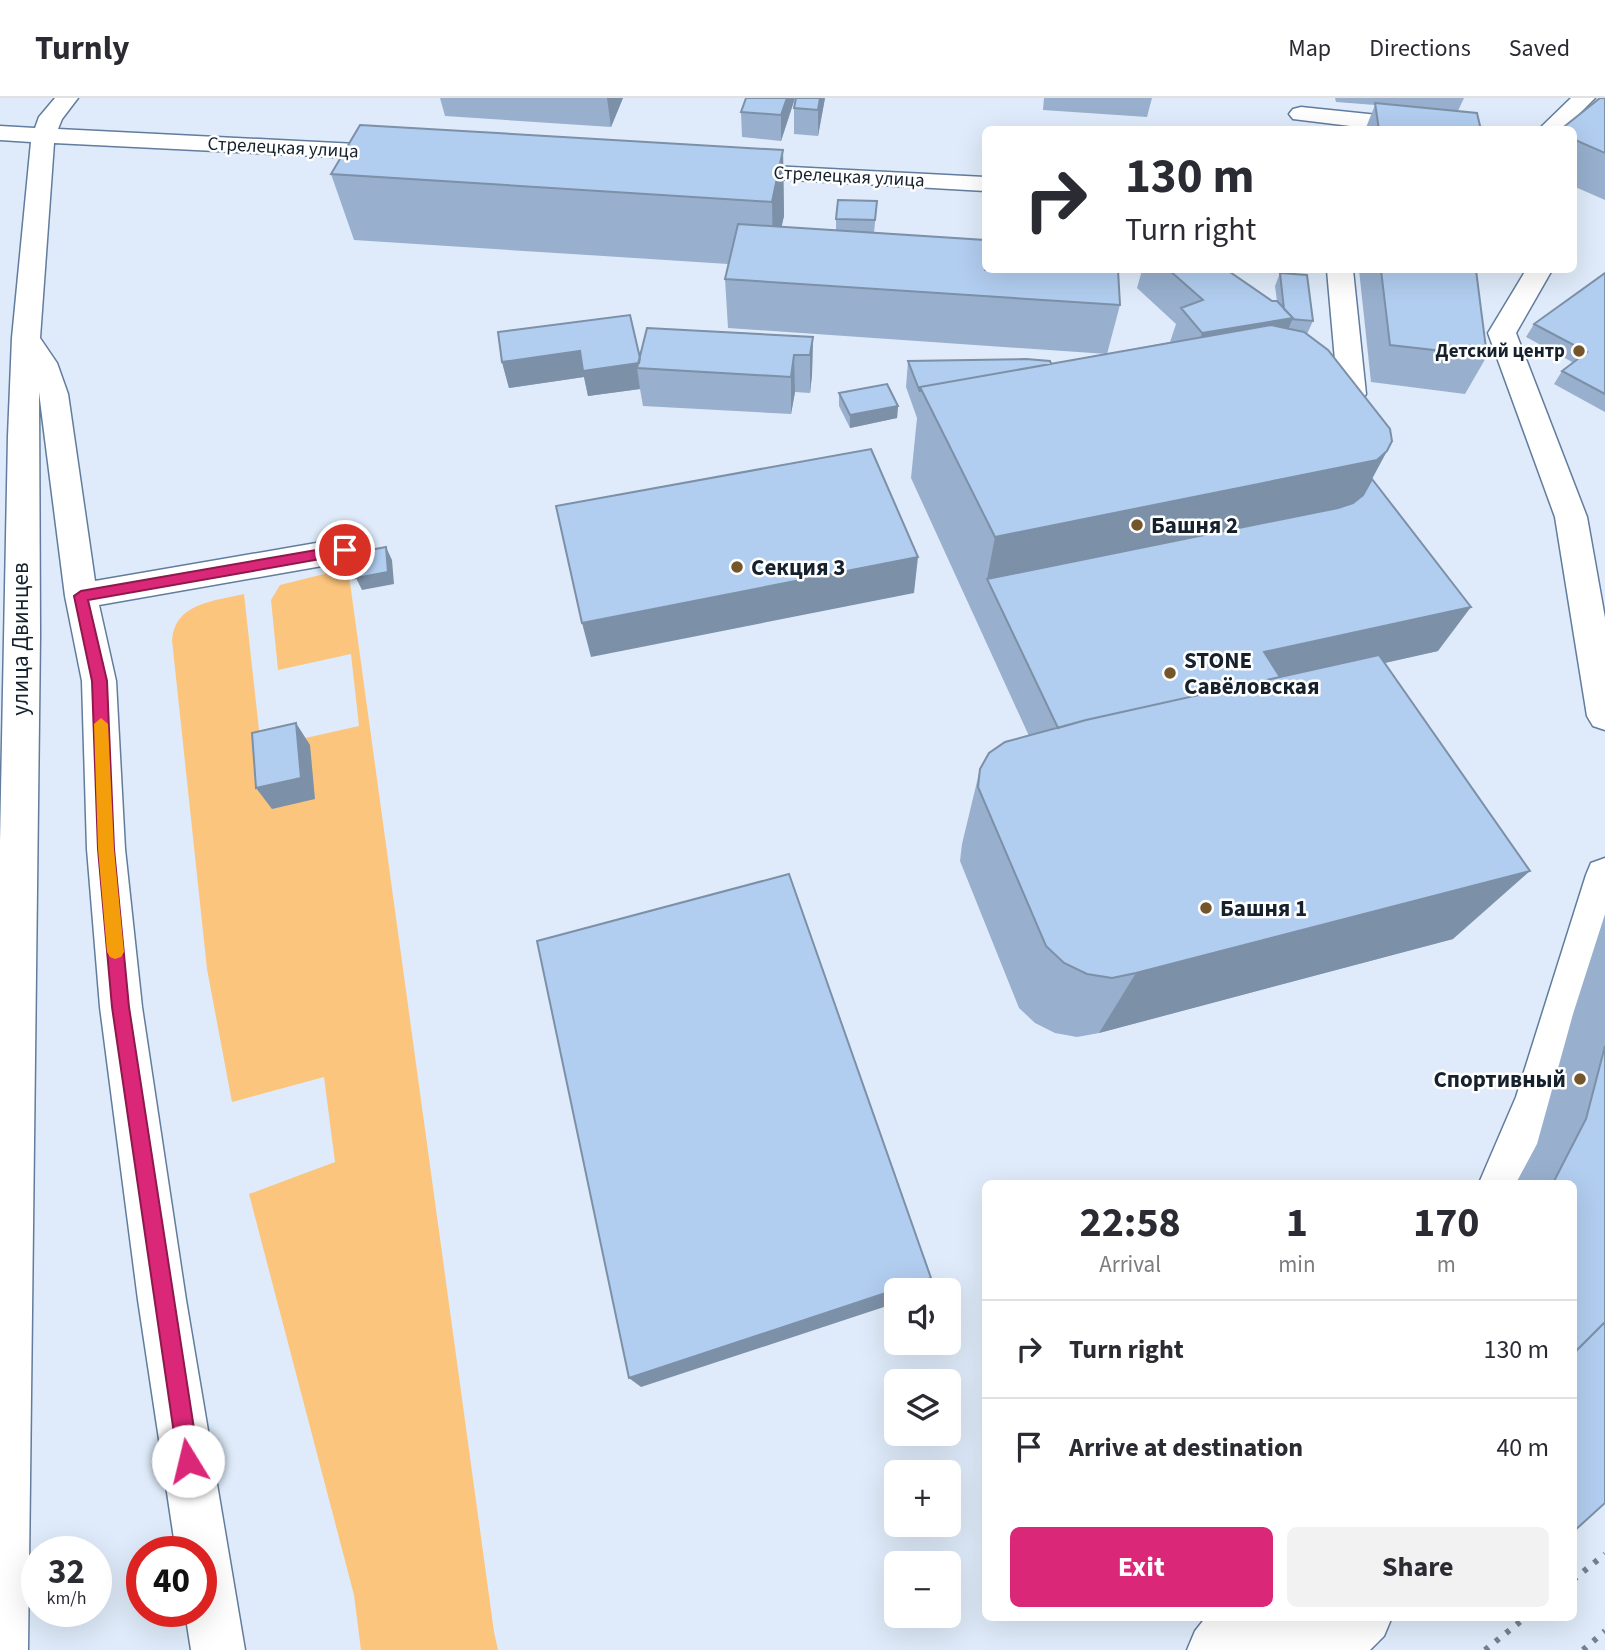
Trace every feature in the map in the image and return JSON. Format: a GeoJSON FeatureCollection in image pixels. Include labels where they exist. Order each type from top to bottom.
{"type":"FeatureCollection","features":[{"type":"Feature","properties":{"kind":"street","name":"улица Двинцев"},"geometry":{"type":"LineString","coordinates":[[1,1650],[6,1499],[11,631],[21,550],[26,338],[43,137],[51,117],[67,98]]}},
{"type":"Feature","properties":{"kind":"street"},"geometry":{"type":"LineString","coordinates":[[1553,126],[1584,98]]}},
{"type":"Feature","properties":{"kind":"street"},"geometry":{"type":"LineString","coordinates":[[1301,114],[1416,126]]}},
{"type":"Feature","properties":{"kind":"street","name":"Стрелецкая улица"},"geometry":{"type":"LineString","coordinates":[[0,134],[419,155]]}},
{"type":"Feature","properties":{"kind":"street","name":"Стрелецкая улица"},"geometry":{"type":"LineString","coordinates":[[707,169],[982,184]]}},
{"type":"Feature","properties":{"kind":"street"},"geometry":{"type":"LineString","coordinates":[[1340,273],[1352,394]]}},
{"type":"Feature","properties":{"kind":"street"},"geometry":{"type":"LineString","coordinates":[[1537,273],[1502,333],[1571,517],[1605,716]]}},
{"type":"Feature","properties":{"kind":"street"},"geometry":{"type":"LineString","coordinates":[[0,429],[5,387],[14,360],[26,338],[43,363],[54,394],[81,596],[99,681],[106,849],[121,1007],[162,1300],[218,1650]]}},
{"type":"Feature","properties":{"kind":"street"},"geometry":{"type":"LineString","coordinates":[[1571,517],[1605,524]]}},
{"type":"Feature","properties":{"kind":"street"},"geometry":{"type":"LineString","coordinates":[[81,596],[345,550]]}},
{"type":"Feature","properties":{"kind":"street"},"geometry":{"type":"LineString","coordinates":[[1502,1180],[1537,1097],[1605,875]]}},
{"type":"Feature","properties":{"kind":"street"},"geometry":{"type":"LineString","coordinates":[[1189,1650],[1209,1621]]}},
{"type":"Feature","properties":{"kind":"street"},"geometry":{"type":"LineString","coordinates":[[1214,1650],[1238,1621]]}},
{"type":"Feature","properties":{"kind":"street"},"geometry":{"type":"LineString","coordinates":[[1272,1650],[1295,1621]]}},
{"type":"Feature","properties":{"kind":"street"},"geometry":{"type":"LineString","coordinates":[[1333,1650],[1361,1621]]}},
{"type":"Feature","properties":{"kind":"shaded area"},"geometry":{"type":"Polygon","coordinates":[[[348,568],[498,1650],[361,1650],[354,1595],[249,1194],[335,1162],[324,1077],[232,1102],[207,969],[172,640],[175,628],[180,618],[198,606],[244,594],[261,748],[359,726],[351,654],[278,670],[271,600],[280,585],[348,568]]]}},
{"type":"Feature","properties":{"kind":"building"},"geometry":{"type":"Polygon","coordinates":[[[746,98],[787,98],[781,115],[741,112],[746,98]]]}},
{"type":"Feature","properties":{"kind":"building"},"geometry":{"type":"Polygon","coordinates":[[[796,98],[820,98],[818,110],[794,108],[796,98]]]}},
{"type":"Feature","properties":{"kind":"building"},"geometry":{"type":"Polygon","coordinates":[[[1600,98],[1605,98],[1605,153],[1577,141],[1577,126],[1565,126],[1600,98]]]}},
{"type":"Feature","properties":{"kind":"building"},"geometry":{"type":"Polygon","coordinates":[[[1375,103],[1477,113],[1480,126],[1378,126],[1375,103]]]}},
{"type":"Feature","properties":{"kind":"building"},"geometry":{"type":"Polygon","coordinates":[[[360,125],[783,150],[772,202],[331,174],[360,125]]]}},
{"type":"Feature","properties":{"kind":"building"},"geometry":{"type":"Polygon","coordinates":[[[838,200],[877,201],[875,220],[836,219],[838,200]]]}},
{"type":"Feature","properties":{"kind":"building"},"geometry":{"type":"Polygon","coordinates":[[[738,224],[982,240],[982,273],[1118,273],[1120,305],[725,279],[738,224]]]}},
{"type":"Feature","properties":{"kind":"building"},"geometry":{"type":"Polygon","coordinates":[[[1172,273],[1231,273],[1272,301],[1277,301],[1293,318],[1202,333],[1181,308],[1203,300],[1172,273]]]}},
{"type":"Feature","properties":{"kind":"building"},"geometry":{"type":"Polygon","coordinates":[[[1280,273],[1307,275],[1313,321],[1290,319],[1293,318],[1284,309],[1280,273]]]}},
{"type":"Feature","properties":{"kind":"building"},"geometry":{"type":"Polygon","coordinates":[[[1381,273],[1476,273],[1487,356],[1390,345],[1381,273]]]}},
{"type":"Feature","properties":{"kind":"building","name":"Детский центр"},"geometry":{"type":"Polygon","coordinates":[[[1605,273],[1605,394],[1562,371],[1587,352],[1534,324],[1605,273]]]}},
{"type":"Feature","properties":{"kind":"building"},"geometry":{"type":"Polygon","coordinates":[[[630,315],[639,363],[583,371],[580,351],[502,362],[498,332],[630,315]]]}},
{"type":"Feature","properties":{"kind":"building"},"geometry":{"type":"Polygon","coordinates":[[[1271,325],[1304,332],[1328,350],[1390,429],[1392,441],[1387,451],[1377,460],[995,537],[920,387],[1271,325]]]}},
{"type":"Feature","properties":{"kind":"building"},"geometry":{"type":"Polygon","coordinates":[[[647,328],[813,337],[810,355],[794,355],[791,377],[637,368],[647,328]]]}},
{"type":"Feature","properties":{"kind":"building"},"geometry":{"type":"Polygon","coordinates":[[[908,361],[1050,361],[1051,364],[920,387],[920,392],[908,361]]]}},
{"type":"Feature","properties":{"kind":"building"},"geometry":{"type":"Polygon","coordinates":[[[887,384],[898,406],[850,415],[839,393],[887,384]]]}},
{"type":"Feature","properties":{"kind":"building","name":"Секция 3"},"geometry":{"type":"Polygon","coordinates":[[[871,449],[918,557],[582,623],[556,506],[871,449]]]}},
{"type":"Feature","properties":{"kind":"building","name":"STONE Савёловская"},"geometry":{"type":"Polygon","coordinates":[[[1372,479],[1471,607],[1264,652],[1280,677],[1058,728],[987,579],[1338,508],[1353,503],[1363,495],[1372,479]]]}},
{"type":"Feature","properties":{"kind":"building"},"geometry":{"type":"Polygon","coordinates":[[[386,547],[388,572],[356,578],[354,553],[386,547]]]}},
{"type":"Feature","properties":{"kind":"building"},"geometry":{"type":"Polygon","coordinates":[[[1379,655],[1530,871],[1112,978],[1087,974],[1064,963],[1046,946],[978,787],[980,769],[989,753],[1005,742],[1086,720],[1379,655]]]}},
{"type":"Feature","properties":{"kind":"building"},"geometry":{"type":"Polygon","coordinates":[[[296,723],[301,778],[256,788],[252,733],[296,723]]]}},
{"type":"Feature","properties":{"kind":"building"},"geometry":{"type":"Polygon","coordinates":[[[789,874],[931,1278],[884,1278],[884,1294],[629,1378],[537,941],[789,874]]]}},
{"type":"Feature","properties":{"kind":"building"},"geometry":{"type":"Polygon","coordinates":[[[1605,1046],[1605,1322],[1577,1350],[1577,1180],[1555,1180],[1586,1119],[1605,1046]]]}},
{"type":"Feature","properties":{"kind":"building"},"geometry":{"type":"Polygon","coordinates":[[[1605,1322],[1605,1503],[1577,1528],[1577,1350],[1605,1322]]]}},
{"type":"Feature","properties":{"kind":"railway"},"geometry":{"type":"LineString","coordinates":[[1577,1577],[1605,1554]]}},
{"type":"Feature","properties":{"kind":"railway"},"geometry":{"type":"LineString","coordinates":[[1485,1650],[1521,1621]]}},
{"type":"Feature","properties":{"kind":"railway"},"geometry":{"type":"LineString","coordinates":[[1583,1650],[1605,1631]]}},
{"type":"Feature","properties":{"kind":"slow traffic"},"geometry":{"type":"LineString","coordinates":[[101,724],[106,849],[115,952]]}},
{"type":"Feature","properties":{"kind":"place","name":"Детский центр"},"geometry":{"type":"Point","coordinates":[1579,351]}},
{"type":"Feature","properties":{"kind":"place","name":"Башня 2"},"geometry":{"type":"Point","coordinates":[1137,525]}},
{"type":"Feature","properties":{"kind":"place","name":"Секция 3"},"geometry":{"type":"Point","coordinates":[737,567]}},
{"type":"Feature","properties":{"kind":"place","name":"STONE Савёловская"},"geometry":{"type":"Point","coordinates":[1170,673]}},
{"type":"Feature","properties":{"kind":"place","name":"Башня 1"},"geometry":{"type":"Point","coordinates":[1206,908]}},
{"type":"Feature","properties":{"kind":"place","name":"Спортивный"},"geometry":{"type":"Point","coordinates":[1580,1079]}},
{"type":"Feature","properties":{"kind":"route"},"geometry":{"type":"LineString","coordinates":[[188,1461],[162,1300],[121,1007],[106,849],[99,681],[81,596],[345,550]]}}]}
